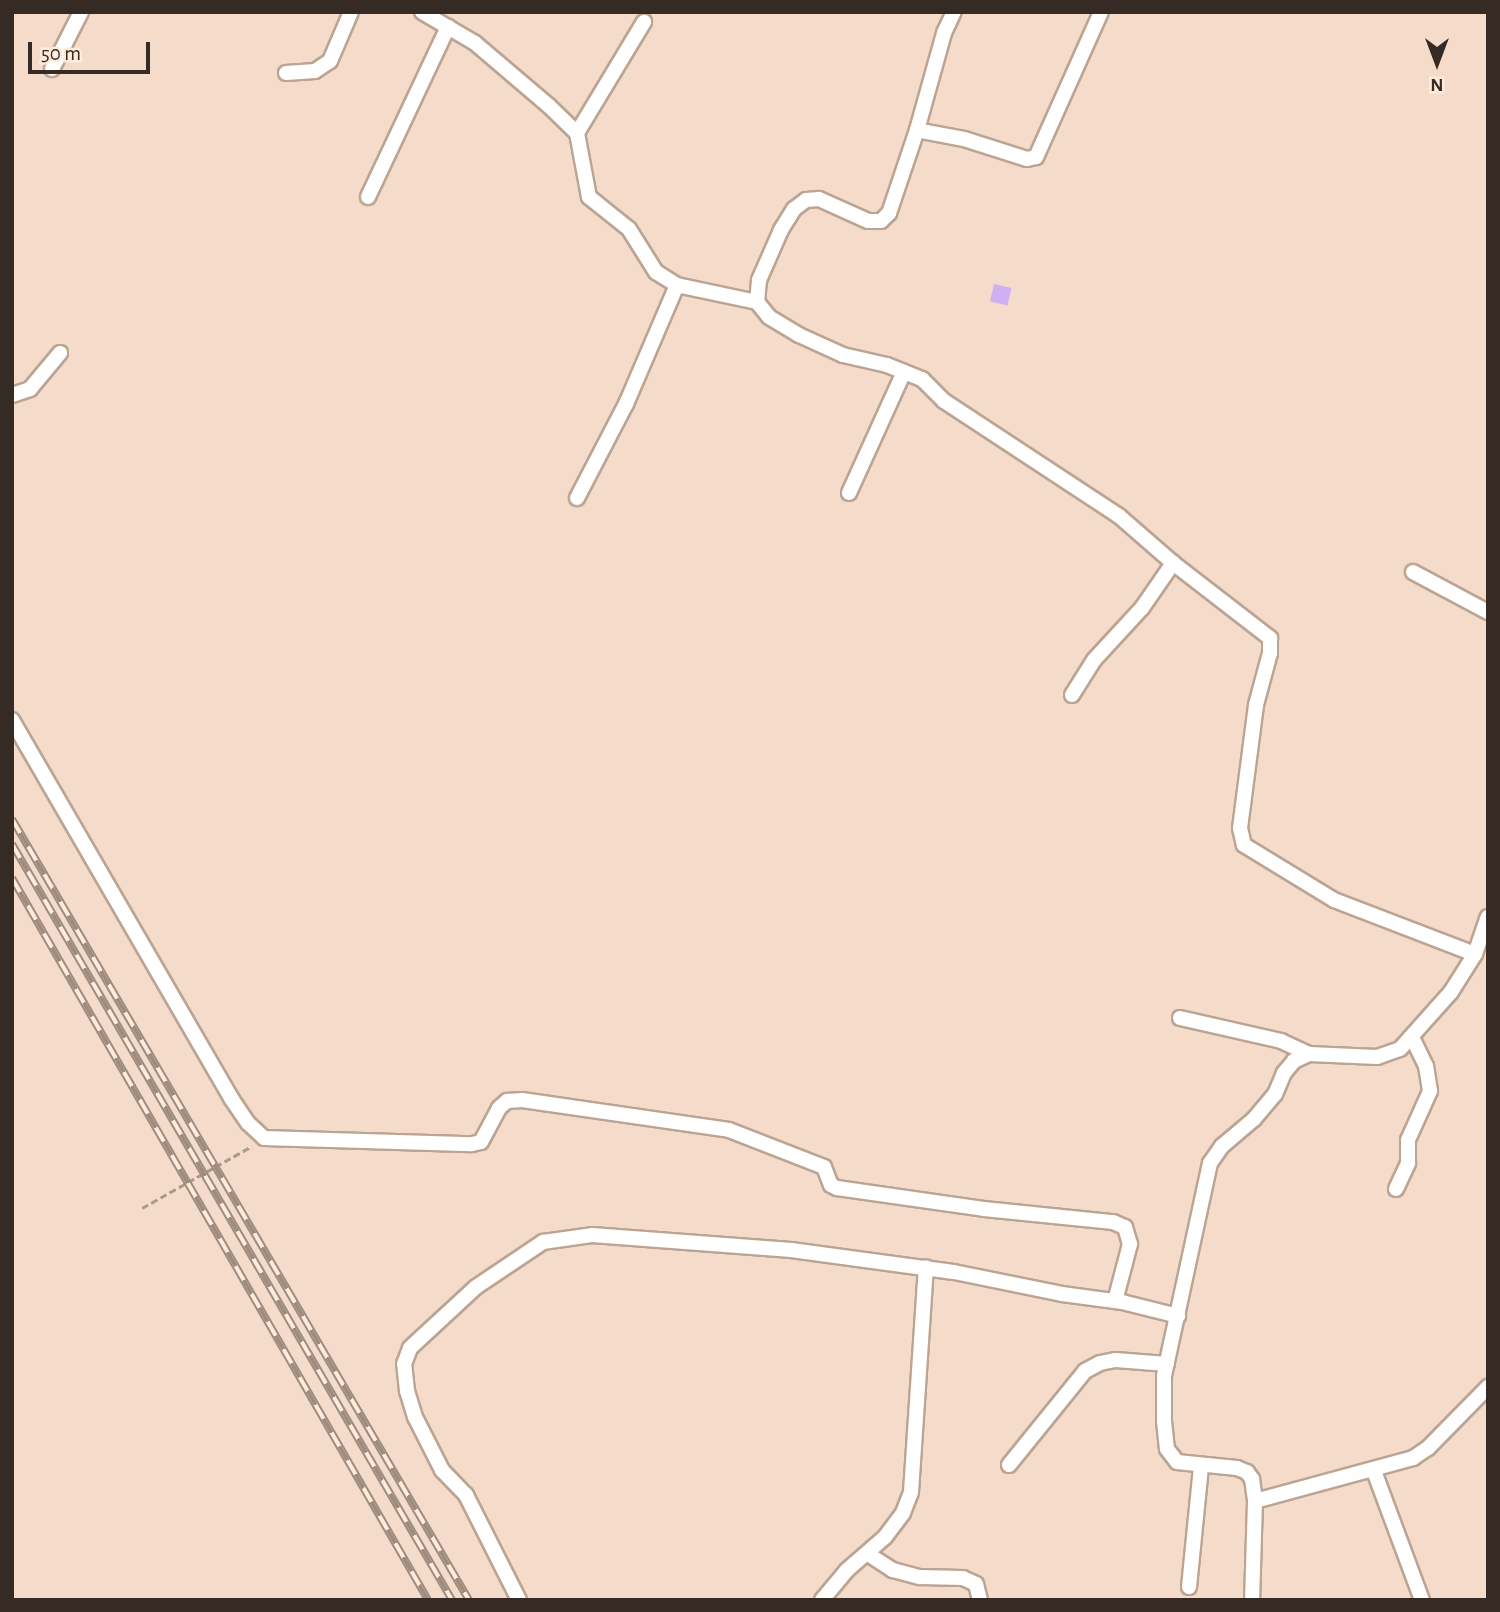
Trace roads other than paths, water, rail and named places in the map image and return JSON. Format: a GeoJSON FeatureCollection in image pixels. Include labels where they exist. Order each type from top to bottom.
{"type":"FeatureCollection","features":[{"type":"Feature","properties":{"kind":"street"},"geometry":{"type":"LineString","coordinates":[[52,69],[81,12]]}},
{"type":"Feature","properties":{"kind":"street"},"geometry":{"type":"LineString","coordinates":[[286,74],[315,71],[330,61],[351,12]]}},
{"type":"Feature","properties":{"kind":"street"},"geometry":{"type":"LineString","coordinates":[[422,12],[475,43],[550,106],[576,133],[589,197],[629,229],[656,272],[677,285],[757,302],[769,317],[799,335],[843,355],[922,379],[944,401],[1119,516],[1173,563],[1270,638],[1270,653],[1256,705],[1240,828],[1244,845],[1334,900],[1475,954]]}},
{"type":"Feature","properties":{"kind":"street"},"geometry":{"type":"LineString","coordinates":[[757,302],[760,280],[781,229],[794,208],[806,200],[819,199],[869,221],[881,221],[889,213],[917,130],[944,33],[954,12]]}},
{"type":"Feature","properties":{"kind":"street"},"geometry":{"type":"LineString","coordinates":[[917,130],[1032,159],[1101,12]]}},
{"type":"Feature","properties":{"kind":"street"},"geometry":{"type":"LineString","coordinates":[[576,133],[644,22]]}},
{"type":"Feature","properties":{"kind":"street"},"geometry":{"type":"LineString","coordinates":[[368,197],[448,27]]}},
{"type":"Feature","properties":{"kind":"street"},"geometry":{"type":"LineString","coordinates":[[577,498],[626,404],[677,285]]}},
{"type":"Feature","properties":{"kind":"street"},"geometry":{"type":"LineString","coordinates":[[12,395],[30,388],[60,353]]}},
{"type":"Feature","properties":{"kind":"street"},"geometry":{"type":"LineString","coordinates":[[849,493],[904,372]]}},
{"type":"Feature","properties":{"kind":"street"},"geometry":{"type":"LineString","coordinates":[[1072,695],[1094,660],[1142,608],[1173,563]]}},
{"type":"Feature","properties":{"kind":"street"},"geometry":{"type":"LineString","coordinates":[[1413,572],[1488,612]]}},
{"type":"Feature","properties":{"kind":"street"},"geometry":{"type":"LineString","coordinates":[[12,720],[231,1098],[248,1123],[264,1138],[472,1144],[481,1142],[499,1108],[507,1101],[522,1100],[729,1130],[824,1167],[831,1185],[836,1188],[984,1209],[1113,1222],[1125,1227],[1130,1244],[1115,1301]]}},
{"type":"Feature","properties":{"kind":"street"},"geometry":{"type":"LineString","coordinates":[[1180,1018],[1280,1041],[1309,1054],[1377,1057],[1400,1049],[1451,992],[1475,954],[1488,917]]}},
{"type":"Feature","properties":{"kind":"street"},"geometry":{"type":"LineString","coordinates":[[1396,1189],[1408,1163],[1408,1140],[1430,1091],[1426,1066],[1412,1037]]}},
{"type":"Feature","properties":{"kind":"street"},"geometry":{"type":"LineString","coordinates":[[1252,1600],[1255,1501],[1252,1479],[1247,1472],[1237,1468],[1177,1462],[1167,1450],[1164,1421],[1167,1364],[1210,1163],[1222,1146],[1254,1119],[1275,1094],[1284,1073],[1294,1061],[1309,1054]]}},
{"type":"Feature","properties":{"kind":"street"},"geometry":{"type":"LineString","coordinates":[[519,1600],[467,1495],[442,1470],[415,1417],[407,1391],[404,1364],[410,1348],[476,1287],[543,1242],[592,1235],[791,1250],[926,1268],[1115,1301],[1178,1316]]}},
{"type":"Feature","properties":{"kind":"street"},"geometry":{"type":"LineString","coordinates":[[822,1600],[847,1570],[869,1554],[903,1513],[911,1492],[926,1268]]}},
{"type":"Feature","properties":{"kind":"street"},"geometry":{"type":"LineString","coordinates":[[1009,1465],[1085,1371],[1100,1363],[1116,1360],[1167,1364]]}},
{"type":"Feature","properties":{"kind":"street"},"geometry":{"type":"LineString","coordinates":[[1255,1501],[1374,1471],[1413,1458],[1428,1448],[1488,1387]]}},
{"type":"Feature","properties":{"kind":"street"},"geometry":{"type":"LineString","coordinates":[[1189,1587],[1201,1466]]}},
{"type":"Feature","properties":{"kind":"street"},"geometry":{"type":"LineString","coordinates":[[1374,1471],[1422,1600]]}},
{"type":"Feature","properties":{"kind":"street"},"geometry":{"type":"LineString","coordinates":[[869,1554],[893,1570],[920,1577],[963,1578],[976,1584],[980,1600]]}},
{"type":"Feature","properties":{"kind":"railway"},"geometry":{"type":"LineString","coordinates":[[12,819],[469,1600]]}},
{"type":"Feature","properties":{"kind":"railway"},"geometry":{"type":"LineString","coordinates":[[12,844],[452,1600]]}},
{"type":"Feature","properties":{"kind":"railway"},"geometry":{"type":"LineString","coordinates":[[12,878],[428,1600]]}}]}
